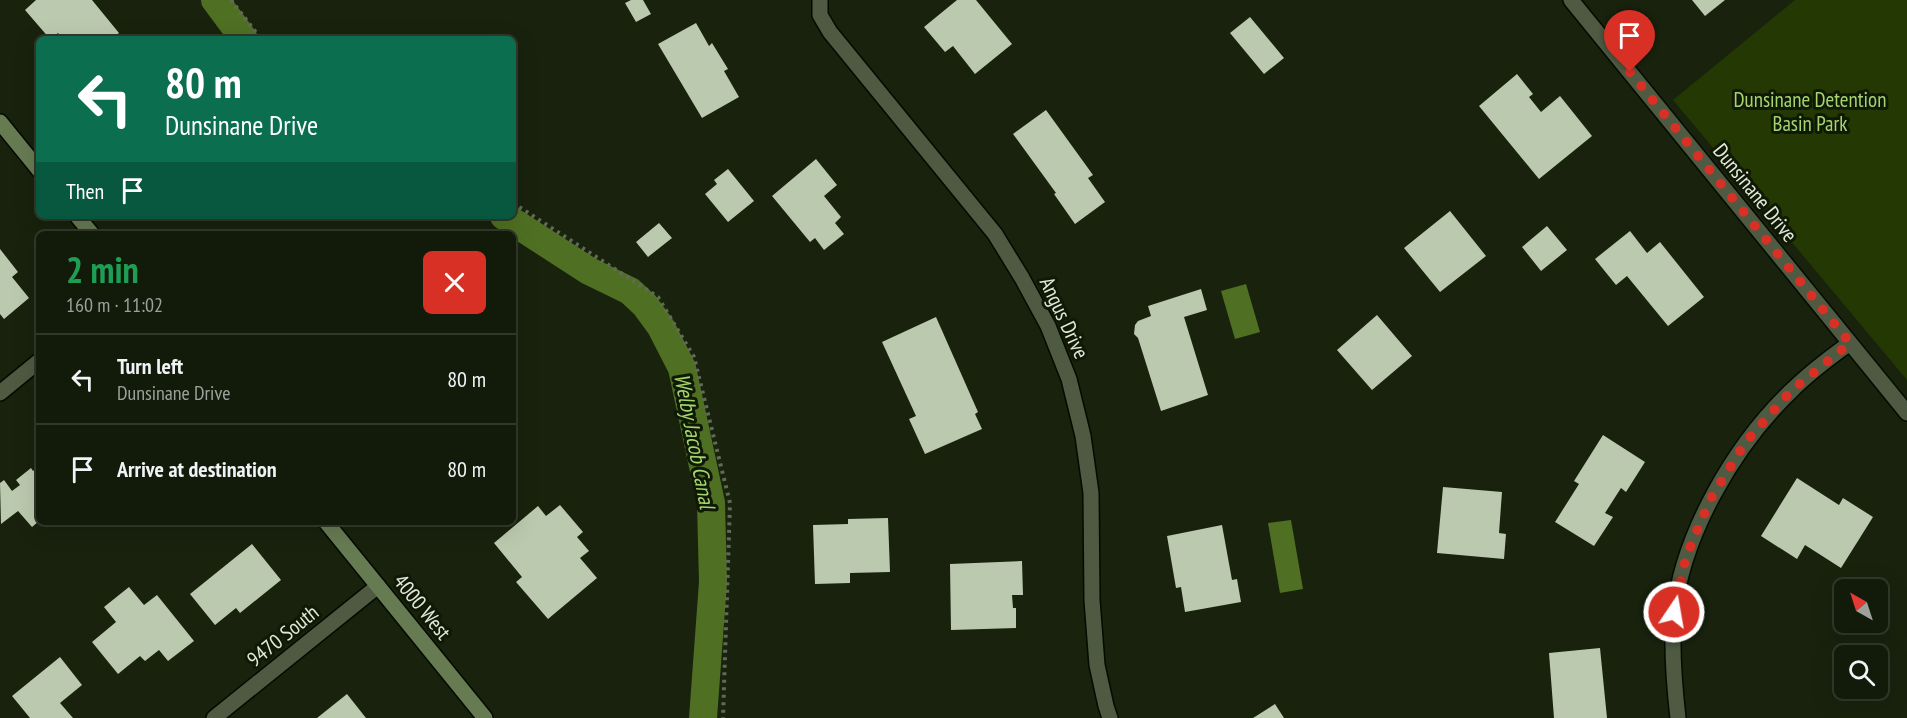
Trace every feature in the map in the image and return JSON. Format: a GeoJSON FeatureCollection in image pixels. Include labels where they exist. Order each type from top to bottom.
{"type":"FeatureCollection","features":[{"type":"Feature","properties":{"kind":"main road"},"geometry":{"type":"LineString","coordinates":[[0,122],[36,166]]}},
{"type":"Feature","properties":{"kind":"main road"},"geometry":{"type":"LineString","coordinates":[[80,219],[90,231]]}},
{"type":"Feature","properties":{"kind":"main road","name":"4000 West"},"geometry":{"type":"LineString","coordinates":[[328,525],[485,718]]}},
{"type":"Feature","properties":{"kind":"street","name":"Angus Drive"},"geometry":{"type":"LineString","coordinates":[[820,0],[820,15],[830,32],[995,234],[1048,326],[1069,379],[1083,436],[1091,493],[1092,600],[1097,665],[1110,718]]}},
{"type":"Feature","properties":{"kind":"street","name":"Dunsinane Drive"},"geometry":{"type":"LineString","coordinates":[[1571,0],[1907,413]]}},
{"type":"Feature","properties":{"kind":"street"},"geometry":{"type":"LineString","coordinates":[[1678,718],[1672,667],[1674,612],[1686,557],[1710,500],[1745,443],[1790,392],[1850,343]]}},
{"type":"Feature","properties":{"kind":"street"},"geometry":{"type":"LineString","coordinates":[[0,393],[36,363]]}},
{"type":"Feature","properties":{"kind":"street","name":"9470 South"},"geometry":{"type":"LineString","coordinates":[[214,718],[378,586]]}},
{"type":"Feature","properties":{"kind":"path"},"geometry":{"type":"LineString","coordinates":[[231,0],[259,36]]}},
{"type":"Feature","properties":{"kind":"path"},"geometry":{"type":"LineString","coordinates":[[516,205],[658,297],[694,357],[730,502],[723,718]]}},
{"type":"Feature","properties":{"kind":"green space","name":"Dunsinane Detention Basin Park"},"geometry":{"type":"Polygon","coordinates":[[[1795,0],[1907,0],[1907,380],[1673,100],[1795,0]]]}},
{"type":"Feature","properties":{"kind":"shaded area"},"geometry":{"type":"Polygon","coordinates":[[[1246,284],[1260,332],[1235,339],[1221,291],[1246,284]]]}},
{"type":"Feature","properties":{"kind":"shaded area"},"geometry":{"type":"Polygon","coordinates":[[[1291,520],[1303,589],[1280,593],[1268,523],[1291,520]]]}},
{"type":"Feature","properties":{"kind":"building"},"geometry":{"type":"Polygon","coordinates":[[[36,0],[92,0],[119,33],[115,36],[71,36],[69,34],[60,36],[58,33],[47,36],[25,10],[36,0]]]}},
{"type":"Feature","properties":{"kind":"building"},"geometry":{"type":"Polygon","coordinates":[[[631,0],[643,0],[651,14],[636,22],[625,3],[631,0]]]}},
{"type":"Feature","properties":{"kind":"building"},"geometry":{"type":"Polygon","coordinates":[[[957,0],[976,0],[1012,44],[975,74],[953,46],[945,52],[924,27],[957,0]]]}},
{"type":"Feature","properties":{"kind":"building"},"geometry":{"type":"Polygon","coordinates":[[[1692,0],[1725,0],[1705,16],[1692,0]]]}},
{"type":"Feature","properties":{"kind":"building"},"geometry":{"type":"Polygon","coordinates":[[[1250,17],[1284,58],[1264,74],[1230,33],[1250,17]]]}},
{"type":"Feature","properties":{"kind":"building"},"geometry":{"type":"Polygon","coordinates":[[[696,23],[709,46],[712,43],[728,69],[724,71],[739,97],[702,118],[658,44],[696,23]]]}},
{"type":"Feature","properties":{"kind":"building"},"geometry":{"type":"Polygon","coordinates":[[[1517,74],[1533,94],[1529,97],[1541,112],[1560,96],[1592,136],[1539,179],[1479,106],[1517,74]]]}},
{"type":"Feature","properties":{"kind":"building"},"geometry":{"type":"Polygon","coordinates":[[[1046,110],[1093,175],[1088,178],[1105,202],[1075,224],[1054,194],[1056,193],[1013,134],[1046,110]]]}},
{"type":"Feature","properties":{"kind":"building"},"geometry":{"type":"Polygon","coordinates":[[[816,159],[837,185],[824,196],[841,217],[835,223],[844,234],[824,250],[815,238],[810,242],[772,196],[816,159]]]}},
{"type":"Feature","properties":{"kind":"building"},"geometry":{"type":"Polygon","coordinates":[[[728,169],[754,201],[728,222],[705,194],[717,184],[714,180],[728,169]]]}},
{"type":"Feature","properties":{"kind":"building"},"geometry":{"type":"Polygon","coordinates":[[[1450,211],[1486,256],[1440,292],[1404,248],[1450,211]]]}},
{"type":"Feature","properties":{"kind":"building"},"geometry":{"type":"Polygon","coordinates":[[[659,223],[672,238],[648,257],[636,242],[659,223]]]}},
{"type":"Feature","properties":{"kind":"building"},"geometry":{"type":"Polygon","coordinates":[[[1547,226],[1567,250],[1541,271],[1522,247],[1547,226]]]}},
{"type":"Feature","properties":{"kind":"building"},"geometry":{"type":"Polygon","coordinates":[[[1630,231],[1647,253],[1660,242],[1704,297],[1668,326],[1627,276],[1616,285],[1595,259],[1630,231]]]}},
{"type":"Feature","properties":{"kind":"building"},"geometry":{"type":"Polygon","coordinates":[[[0,249],[18,272],[12,277],[29,298],[4,319],[0,314],[0,249]]]}},
{"type":"Feature","properties":{"kind":"building"},"geometry":{"type":"Polygon","coordinates":[[[1201,289],[1207,310],[1184,317],[1208,395],[1161,411],[1138,338],[1134,334],[1135,325],[1138,321],[1151,316],[1148,306],[1201,289]]]}},
{"type":"Feature","properties":{"kind":"building"},"geometry":{"type":"Polygon","coordinates":[[[1377,315],[1412,356],[1372,390],[1337,350],[1377,315]]]}},
{"type":"Feature","properties":{"kind":"building"},"geometry":{"type":"Polygon","coordinates":[[[936,317],[978,412],[975,414],[982,429],[925,454],[909,419],[916,416],[882,342],[936,317]]]}},
{"type":"Feature","properties":{"kind":"building"},"geometry":{"type":"Polygon","coordinates":[[[1603,435],[1645,462],[1626,492],[1621,488],[1605,513],[1613,517],[1594,546],[1555,522],[1579,484],[1574,481],[1603,435]]]}},
{"type":"Feature","properties":{"kind":"building"},"geometry":{"type":"Polygon","coordinates":[[[31,468],[33,471],[36,469],[36,524],[32,527],[18,511],[1,524],[0,483],[4,480],[12,491],[20,485],[16,480],[31,468]]]}},
{"type":"Feature","properties":{"kind":"building"},"geometry":{"type":"Polygon","coordinates":[[[1797,478],[1839,505],[1843,498],[1873,517],[1841,568],[1805,545],[1797,559],[1761,536],[1797,478]]]}},
{"type":"Feature","properties":{"kind":"building"},"geometry":{"type":"Polygon","coordinates":[[[1443,487],[1502,492],[1499,533],[1506,534],[1504,559],[1437,553],[1443,487]]]}},
{"type":"Feature","properties":{"kind":"building"},"geometry":{"type":"Polygon","coordinates":[[[560,505],[583,532],[577,537],[589,551],[580,558],[597,578],[548,619],[516,582],[522,577],[494,543],[538,506],[546,516],[560,505]]]}},
{"type":"Feature","properties":{"kind":"building"},"geometry":{"type":"Polygon","coordinates":[[[888,518],[890,572],[850,573],[850,583],[815,584],[813,525],[848,524],[848,519],[888,518]]]}},
{"type":"Feature","properties":{"kind":"building"},"geometry":{"type":"Polygon","coordinates":[[[1222,525],[1232,580],[1237,579],[1241,602],[1185,612],[1181,587],[1176,588],[1167,536],[1222,525]]]}},
{"type":"Feature","properties":{"kind":"building"},"geometry":{"type":"Polygon","coordinates":[[[252,544],[281,580],[240,613],[236,608],[215,625],[190,594],[252,544]]]}},
{"type":"Feature","properties":{"kind":"building"},"geometry":{"type":"Polygon","coordinates":[[[1022,561],[1023,595],[1012,595],[1013,608],[1016,608],[1016,628],[951,630],[950,564],[1022,561]]]}},
{"type":"Feature","properties":{"kind":"building"},"geometry":{"type":"Polygon","coordinates":[[[129,587],[144,605],[157,595],[194,641],[168,661],[159,650],[145,661],[140,656],[118,674],[92,642],[116,622],[104,607],[129,587]]]}},
{"type":"Feature","properties":{"kind":"building"},"geometry":{"type":"Polygon","coordinates":[[[1600,648],[1607,718],[1554,718],[1549,653],[1600,648]]]}},
{"type":"Feature","properties":{"kind":"building"},"geometry":{"type":"Polygon","coordinates":[[[60,657],[82,685],[60,703],[73,718],[30,718],[12,696],[60,657]]]}},
{"type":"Feature","properties":{"kind":"building"},"geometry":{"type":"Polygon","coordinates":[[[347,694],[366,718],[317,718],[347,694]]]}},
{"type":"Feature","properties":{"kind":"building"},"geometry":{"type":"Polygon","coordinates":[[[1275,704],[1284,718],[1253,718],[1275,704]]]}},
{"type":"Feature","properties":{"kind":"waterway","name":"Welby Jacob Canal"},"geometry":{"type":"LineString","coordinates":[[215,0],[242,36]]}},
{"type":"Feature","properties":{"kind":"waterway","name":"Welby Jacob Canal"},"geometry":{"type":"LineString","coordinates":[[509,219],[589,271],[630,291],[645,305],[661,327],[682,368],[711,503],[713,582],[703,718]]}},
{"type":"Feature","properties":{"kind":"route"},"geometry":{"type":"LineString","coordinates":[[1630,72],[1850,343],[1790,392],[1745,443],[1710,500],[1686,557],[1674,612]]}}]}
